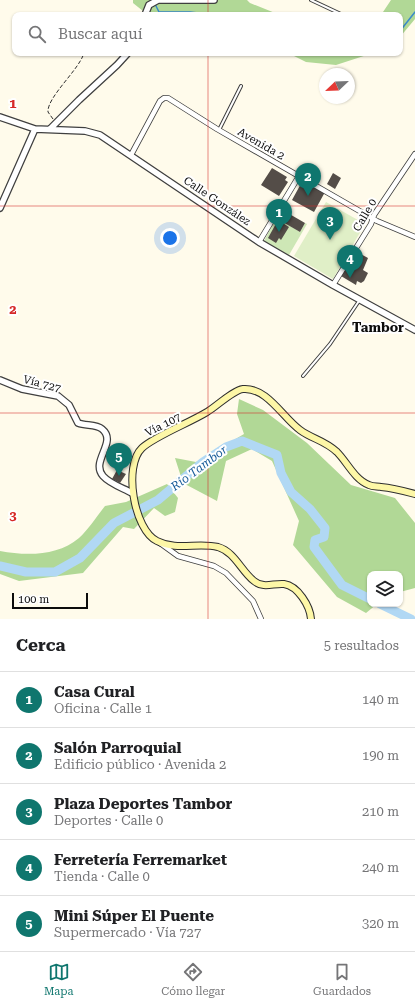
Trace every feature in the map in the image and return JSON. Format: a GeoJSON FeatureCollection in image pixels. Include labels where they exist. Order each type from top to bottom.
{"type":"FeatureCollection","features":[{"type":"Feature","properties":{"kind":"main road","name":"Vía 107"},"geometry":{"type":"LineString","coordinates":[[156,541],[148,533],[143,524],[132,493],[134,460],[142,447],[190,423],[241,389],[248,389],[261,394],[279,407],[292,424],[301,431],[323,440],[336,452],[357,476],[369,485],[415,494]]}},
{"type":"Feature","properties":{"kind":"main road"},"geometry":{"type":"LineString","coordinates":[[156,541],[176,546],[220,548],[232,556],[255,582],[265,586],[284,584],[295,590],[307,606],[311,619]]}},
{"type":"Feature","properties":{"kind":"street"},"geometry":{"type":"LineString","coordinates":[[146,12],[149,5],[158,0],[214,0]]}},
{"type":"Feature","properties":{"kind":"street"},"geometry":{"type":"LineString","coordinates":[[50,129],[112,71],[125,56]]}},
{"type":"Feature","properties":{"kind":"street","name":"Avenida 2"},"geometry":{"type":"LineString","coordinates":[[131,155],[160,101],[164,98],[168,98],[219,130],[373,219],[415,237]]}},
{"type":"Feature","properties":{"kind":"street","name":"Calle González"},"geometry":{"type":"LineString","coordinates":[[0,117],[35,129],[85,131],[100,134],[259,242],[415,330]]}},
{"type":"Feature","properties":{"kind":"street"},"geometry":{"type":"LineString","coordinates":[[0,208],[35,129]]}},
{"type":"Feature","properties":{"kind":"street","name":"Calle 0"},"geometry":{"type":"LineString","coordinates":[[334,285],[373,219],[415,154]]}},
{"type":"Feature","properties":{"kind":"street"},"geometry":{"type":"LineString","coordinates":[[259,242],[299,176]]}},
{"type":"Feature","properties":{"kind":"street","name":"Vía 727"},"geometry":{"type":"LineString","coordinates":[[0,380],[22,390],[58,396],[69,405],[78,423],[96,426],[103,430],[107,436],[107,442],[99,465],[100,471],[108,480],[132,493]]}},
{"type":"Feature","properties":{"kind":"street"},"geometry":{"type":"LineString","coordinates":[[156,541],[178,556],[214,566],[226,573],[253,601],[261,619]]}},
{"type":"Feature","properties":{"kind":"lane"},"geometry":{"type":"LineString","coordinates":[[311,0],[337,12]]}},
{"type":"Feature","properties":{"kind":"lane"},"geometry":{"type":"LineString","coordinates":[[219,130],[241,86]]}},
{"type":"Feature","properties":{"kind":"lane"},"geometry":{"type":"LineString","coordinates":[[303,376],[330,344],[360,300]]}},
{"type":"Feature","properties":{"kind":"path"},"geometry":{"type":"LineString","coordinates":[[57,121],[49,115],[48,106],[80,62],[83,56]]}},
{"type":"Feature","properties":{"kind":"green space"},"geometry":{"type":"Polygon","coordinates":[[[133,0],[247,0],[250,3],[272,12],[144,12],[133,3],[133,0]]]}},
{"type":"Feature","properties":{"kind":"green space"},"geometry":{"type":"Polygon","coordinates":[[[391,0],[415,0],[415,19],[403,33],[403,12],[383,12],[391,0]]]}},
{"type":"Feature","properties":{"kind":"green space"},"geometry":{"type":"Polygon","coordinates":[[[294,56],[364,56],[336,65],[306,62],[294,56]]]}},
{"type":"Feature","properties":{"kind":"green space"},"geometry":{"type":"Polygon","coordinates":[[[326,202],[365,224],[333,279],[294,256],[326,202]]]}},
{"type":"Feature","properties":{"kind":"green space"},"geometry":{"type":"Polygon","coordinates":[[[281,209],[286,212],[282,221],[300,232],[305,223],[307,224],[289,255],[264,241],[281,209]]]}},
{"type":"Feature","properties":{"kind":"green space"},"geometry":{"type":"Polygon","coordinates":[[[239,399],[263,410],[307,443],[351,485],[395,498],[415,523],[415,588],[403,591],[403,571],[367,571],[367,607],[373,607],[366,613],[337,597],[293,545],[299,521],[272,461],[252,449],[226,461],[217,501],[183,483],[175,458],[196,462],[244,434],[237,414],[239,399]]]}},
{"type":"Feature","properties":{"kind":"green space"},"geometry":{"type":"Polygon","coordinates":[[[167,484],[178,498],[175,512],[165,516],[154,508],[134,529],[123,527],[83,573],[19,581],[0,574],[0,551],[31,554],[62,548],[79,538],[90,527],[105,506],[126,502],[167,484]]]}},
{"type":"Feature","properties":{"kind":"building"},"geometry":{"type":"Polygon","coordinates":[[[272,168],[287,177],[285,180],[288,182],[279,196],[261,185],[272,168]]]}},
{"type":"Feature","properties":{"kind":"building"},"geometry":{"type":"Polygon","coordinates":[[[333,173],[341,178],[335,189],[327,184],[333,173]]]}},
{"type":"Feature","properties":{"kind":"building"},"geometry":{"type":"Polygon","coordinates":[[[303,180],[325,192],[314,212],[292,200],[303,180]]]}},
{"type":"Feature","properties":{"kind":"building"},"geometry":{"type":"Polygon","coordinates":[[[286,212],[305,223],[300,232],[281,221],[286,212]]]}},
{"type":"Feature","properties":{"kind":"building"},"geometry":{"type":"Polygon","coordinates":[[[278,220],[289,227],[281,240],[279,238],[276,243],[268,238],[278,220]]]}},
{"type":"Feature","properties":{"kind":"building"},"geometry":{"type":"Polygon","coordinates":[[[357,252],[368,258],[363,270],[368,273],[364,281],[361,283],[357,281],[356,285],[341,276],[349,262],[352,263],[357,252]]]}},
{"type":"Feature","properties":{"kind":"building"},"geometry":{"type":"Polygon","coordinates":[[[117,470],[126,474],[120,483],[112,479],[117,470]]]}},
{"type":"Feature","properties":{"kind":"waterway"},"geometry":{"type":"LineString","coordinates":[[155,4],[159,12]]}},
{"type":"Feature","properties":{"kind":"waterway"},"geometry":{"type":"LineString","coordinates":[[159,12],[190,12]]}},
{"type":"Feature","properties":{"kind":"waterway"},"geometry":{"type":"LineString","coordinates":[[403,27],[415,12]]}},
{"type":"Feature","properties":{"kind":"waterway","name":"Río Tambor"},"geometry":{"type":"LineString","coordinates":[[0,566],[26,572],[55,572],[80,558],[114,523],[158,500],[203,462],[226,447],[242,441],[277,455],[281,473],[291,492],[310,509],[325,528],[324,537],[315,540],[314,547],[342,585],[367,598]]}},
{"type":"Feature","properties":{"kind":"waterway","name":"Río Tambor"},"geometry":{"type":"LineString","coordinates":[[386,607],[411,619]]}},
{"type":"Feature","properties":{"kind":"place","name":"Salón Parroquial"},"geometry":{"type":"Point","coordinates":[308,196]}},
{"type":"Feature","properties":{"kind":"place","name":"Casa Cural"},"geometry":{"type":"Point","coordinates":[279,232]}},
{"type":"Feature","properties":{"kind":"place","name":"Plaza Deportes Tambor"},"geometry":{"type":"Point","coordinates":[330,240]}},
{"type":"Feature","properties":{"kind":"place","name":"Ferretería Ferremarket"},"geometry":{"type":"Point","coordinates":[350,278]}},
{"type":"Feature","properties":{"kind":"place","name":"Mini Súper El Puente"},"geometry":{"type":"Point","coordinates":[119,476]}},
{"type":"Feature","properties":{"kind":"district","name":"Tambor"},"geometry":{"type":"Point","coordinates":[378,327]}}]}
